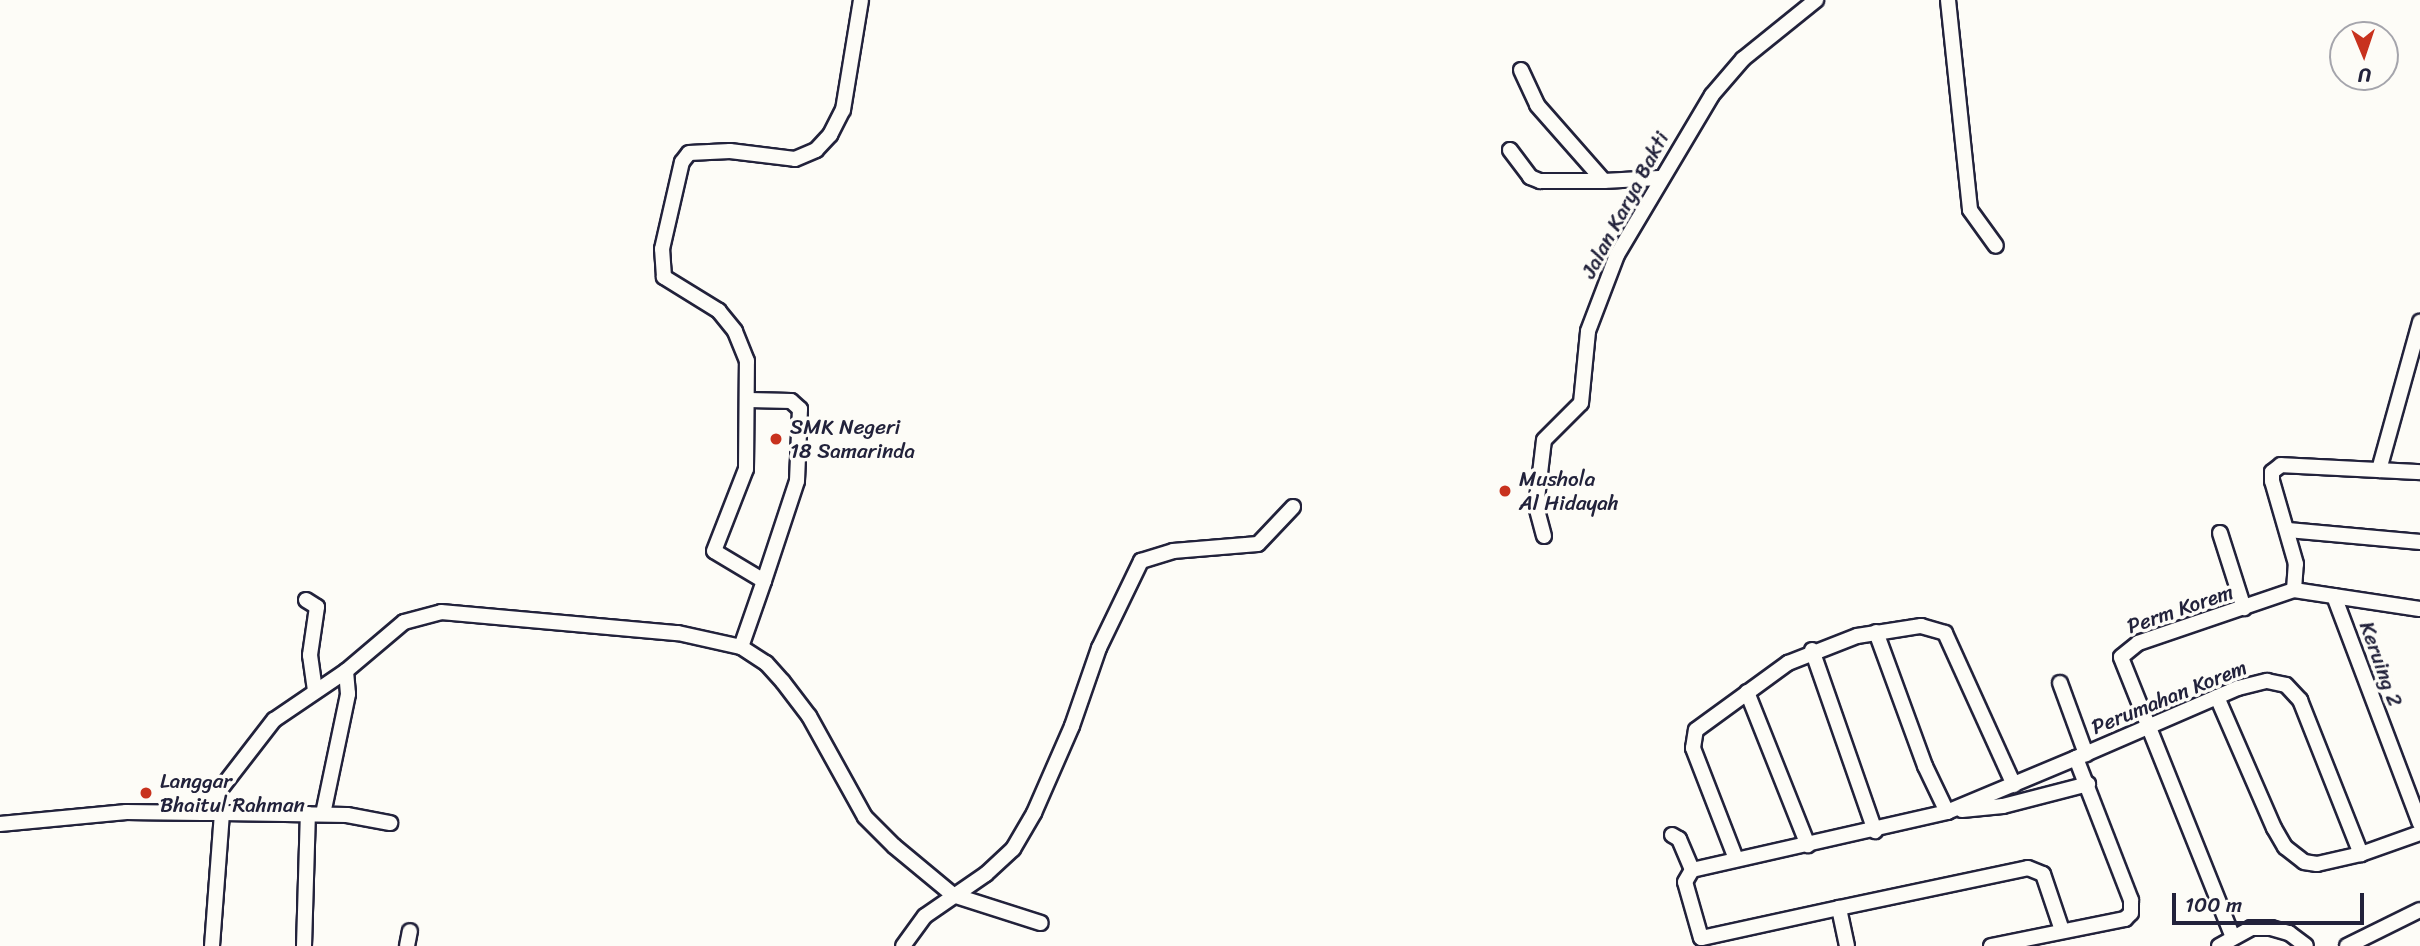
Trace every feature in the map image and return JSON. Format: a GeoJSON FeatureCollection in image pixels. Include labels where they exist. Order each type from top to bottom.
{"type":"FeatureCollection","features":[{"type":"Feature","properties":{"kind":"street"},"geometry":{"type":"LineString","coordinates":[[764,581],[714,551],[744,478],[749,400],[747,361],[735,331],[719,311],[673,285],[662,271],[662,249],[682,162],[699,150],[785,159],[816,150],[843,110],[861,0]]}},
{"type":"Feature","properties":{"kind":"street","name":"Jalan Karya Bakti"},"geometry":{"type":"LineString","coordinates":[[1544,536],[1536,506],[1538,463],[1548,432],[1581,403],[1584,353],[1598,298],[1659,178],[1712,95],[1743,59],[1816,0]]}},
{"type":"Feature","properties":{"kind":"street"},"geometry":{"type":"LineString","coordinates":[[1948,0],[1971,213],[1996,246]]}},
{"type":"Feature","properties":{"kind":"street"},"geometry":{"type":"LineString","coordinates":[[1521,70],[1532,98],[1604,181]]}},
{"type":"Feature","properties":{"kind":"street"},"geometry":{"type":"LineString","coordinates":[[1510,150],[1530,177],[1540,181],[1659,178]]}},
{"type":"Feature","properties":{"kind":"street"},"geometry":{"type":"LineString","coordinates":[[2379,470],[2420,322]]}},
{"type":"Feature","properties":{"kind":"street"},"geometry":{"type":"LineString","coordinates":[[741,647],[797,481],[800,409],[791,401],[749,400]]}},
{"type":"Feature","properties":{"kind":"street"},"geometry":{"type":"LineString","coordinates":[[2419,612],[2294,590],[2298,574],[2288,530],[2272,481],[2272,472],[2281,465],[2420,472]]}},
{"type":"Feature","properties":{"kind":"street"},"geometry":{"type":"LineString","coordinates":[[904,946],[925,916],[986,874],[1013,849],[1034,813],[1072,726],[1098,648],[1141,561],[1173,551],[1258,544],[1293,507]]}},
{"type":"Feature","properties":{"kind":"street"},"geometry":{"type":"LineString","coordinates":[[2288,530],[2420,542]]}},
{"type":"Feature","properties":{"kind":"street"},"geometry":{"type":"LineString","coordinates":[[2220,533],[2244,608]]}},
{"type":"Feature","properties":{"kind":"street","name":"Perm Korem"},"geometry":{"type":"LineString","coordinates":[[2232,935],[2123,667],[2125,650],[2294,590]]}},
{"type":"Feature","properties":{"kind":"street","name":"Keruing 2"},"geometry":{"type":"LineString","coordinates":[[2334,596],[2420,823]]}},
{"type":"Feature","properties":{"kind":"street"},"geometry":{"type":"LineString","coordinates":[[306,600],[317,607],[310,646],[315,692]]}},
{"type":"Feature","properties":{"kind":"street"},"geometry":{"type":"LineString","coordinates":[[202,813],[263,731],[346,671],[404,622],[442,612],[678,633],[741,647],[766,663],[809,716],[865,817],[953,895],[1041,923]]}},
{"type":"Feature","properties":{"kind":"street"},"geometry":{"type":"LineString","coordinates":[[1736,859],[1693,743],[1696,730],[1747,692],[1812,650],[1876,632],[1921,626],[1945,633],[2014,785]]}},
{"type":"Feature","properties":{"kind":"street"},"geometry":{"type":"LineString","coordinates":[[1876,632],[1925,766],[1950,811],[2003,806],[2088,784]]}},
{"type":"Feature","properties":{"kind":"street"},"geometry":{"type":"LineString","coordinates":[[1812,650],[1875,831]]}},
{"type":"Feature","properties":{"kind":"street"},"geometry":{"type":"LineString","coordinates":[[323,814],[348,694],[346,671]]}},
{"type":"Feature","properties":{"kind":"street","name":"Perumahan Korem"},"geometry":{"type":"LineString","coordinates":[[1692,870],[1875,831],[1950,811],[2217,697],[2267,681],[2286,685],[2300,700],[2361,854]]}},
{"type":"Feature","properties":{"kind":"street"},"geometry":{"type":"LineString","coordinates":[[2060,683],[2081,756]]}},
{"type":"Feature","properties":{"kind":"street"},"geometry":{"type":"LineString","coordinates":[[1747,692],[1808,845]]}},
{"type":"Feature","properties":{"kind":"street"},"geometry":{"type":"LineString","coordinates":[[2217,697],[2285,847],[2304,862],[2317,864],[2361,854],[2420,833]]}},
{"type":"Feature","properties":{"kind":"street","name":"Perumahan Korem"},"geometry":{"type":"LineString","coordinates":[[1991,946],[2125,919],[2132,906],[2088,784],[2081,756]]}},
{"type":"Feature","properties":{"kind":"street"},"geometry":{"type":"LineString","coordinates":[[0,808],[3,824],[125,812],[323,814],[390,823]]}},
{"type":"Feature","properties":{"kind":"street"},"geometry":{"type":"LineString","coordinates":[[212,946],[222,813]]}},
{"type":"Feature","properties":{"kind":"street"},"geometry":{"type":"LineString","coordinates":[[304,946],[307,814]]}},
{"type":"Feature","properties":{"kind":"street"},"geometry":{"type":"LineString","coordinates":[[1672,835],[1679,839],[1692,870],[1685,882],[1701,938],[2034,868],[2043,874],[2063,930]]}},
{"type":"Feature","properties":{"kind":"street"},"geometry":{"type":"LineString","coordinates":[[1839,908],[1847,946]]}},
{"type":"Feature","properties":{"kind":"street"},"geometry":{"type":"LineString","coordinates":[[2347,946],[2420,910]]}},
{"type":"Feature","properties":{"kind":"street"},"geometry":{"type":"LineString","coordinates":[[2218,946],[2232,935],[2271,928],[2290,933],[2306,946]]}},
{"type":"Feature","properties":{"kind":"street"},"geometry":{"type":"LineString","coordinates":[[407,946],[410,930]]}},
{"type":"Feature","properties":{"kind":"place","name":"SMK Negeri 18 Samarinda"},"geometry":{"type":"Point","coordinates":[776,439]}},
{"type":"Feature","properties":{"kind":"place","name":"Mushola Al Hidayah"},"geometry":{"type":"Point","coordinates":[1505,491]}},
{"type":"Feature","properties":{"kind":"place","name":"Langgar Bhaitul Rahman"},"geometry":{"type":"Point","coordinates":[146,793]}}]}
